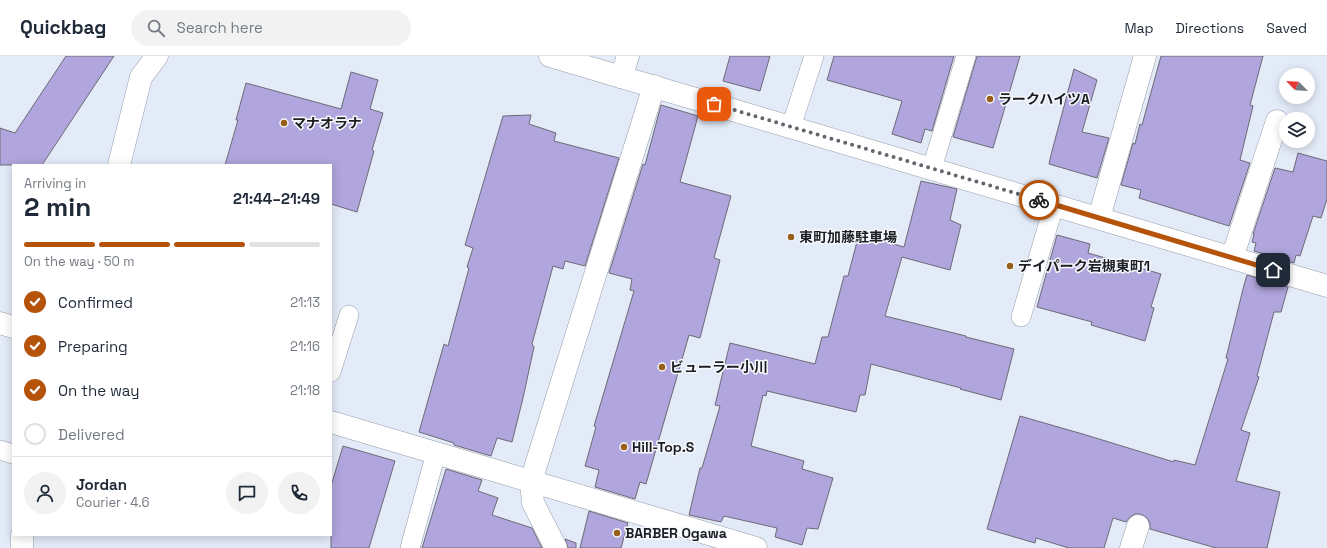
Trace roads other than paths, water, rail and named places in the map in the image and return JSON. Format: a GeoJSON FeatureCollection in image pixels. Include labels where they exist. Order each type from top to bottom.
{"type":"FeatureCollection","features":[{"type":"Feature","properties":{"kind":"street"},"geometry":{"type":"LineString","coordinates":[[119,164],[141,78],[157,56]]}},
{"type":"Feature","properties":{"kind":"street"},"geometry":{"type":"LineString","coordinates":[[550,56],[1327,286]]}},
{"type":"Feature","properties":{"kind":"street"},"geometry":{"type":"LineString","coordinates":[[621,77],[628,56]]}},
{"type":"Feature","properties":{"kind":"street"},"geometry":{"type":"LineString","coordinates":[[1099,218],[1145,56]]}},
{"type":"Feature","properties":{"kind":"street"},"geometry":{"type":"LineString","coordinates":[[556,548],[533,503],[531,482],[654,86]]}},
{"type":"Feature","properties":{"kind":"street"},"geometry":{"type":"LineString","coordinates":[[1232,258],[1277,121]]}},
{"type":"Feature","properties":{"kind":"street"},"geometry":{"type":"LineString","coordinates":[[0,323],[12,327]]}},
{"type":"Feature","properties":{"kind":"street"},"geometry":{"type":"LineString","coordinates":[[332,422],[756,548]]}},
{"type":"Feature","properties":{"kind":"street"},"geometry":{"type":"LineString","coordinates":[[1131,548],[1138,526]]}},
{"type":"Feature","properties":{"kind":"street"},"geometry":{"type":"LineString","coordinates":[[22,536],[22,548]]}},
{"type":"Feature","properties":{"kind":"lane"},"geometry":{"type":"LineString","coordinates":[[791,127],[814,56]]}},
{"type":"Feature","properties":{"kind":"lane"},"geometry":{"type":"LineString","coordinates":[[932,168],[966,56]]}},
{"type":"Feature","properties":{"kind":"lane"},"geometry":{"type":"LineString","coordinates":[[1021,317],[1054,205]]}},
{"type":"Feature","properties":{"kind":"lane"},"geometry":{"type":"LineString","coordinates":[[332,369],[349,315]]}},
{"type":"Feature","properties":{"kind":"lane"},"geometry":{"type":"LineString","coordinates":[[0,450],[12,454]]}},
{"type":"Feature","properties":{"kind":"lane"},"geometry":{"type":"LineString","coordinates":[[410,548],[436,453]]}},
{"type":"Feature","properties":{"kind":"place","name":"ラークハイツA"},"geometry":{"type":"Point","coordinates":[990,99]}},
{"type":"Feature","properties":{"kind":"place","name":"マナオラナ"},"geometry":{"type":"Point","coordinates":[284,123]}},
{"type":"Feature","properties":{"kind":"place","name":"東町加藤駐車場"},"geometry":{"type":"Point","coordinates":[791,237]}},
{"type":"Feature","properties":{"kind":"place","name":"デイパーク岩槻東町1"},"geometry":{"type":"Point","coordinates":[1010,266]}},
{"type":"Feature","properties":{"kind":"place","name":"ビューラー小川"},"geometry":{"type":"Point","coordinates":[662,367]}},
{"type":"Feature","properties":{"kind":"place","name":"Hill-Top.S"},"geometry":{"type":"Point","coordinates":[624,447]}},
{"type":"Feature","properties":{"kind":"place","name":"BARBER Ogawa"},"geometry":{"type":"Point","coordinates":[617,533]}}]}
